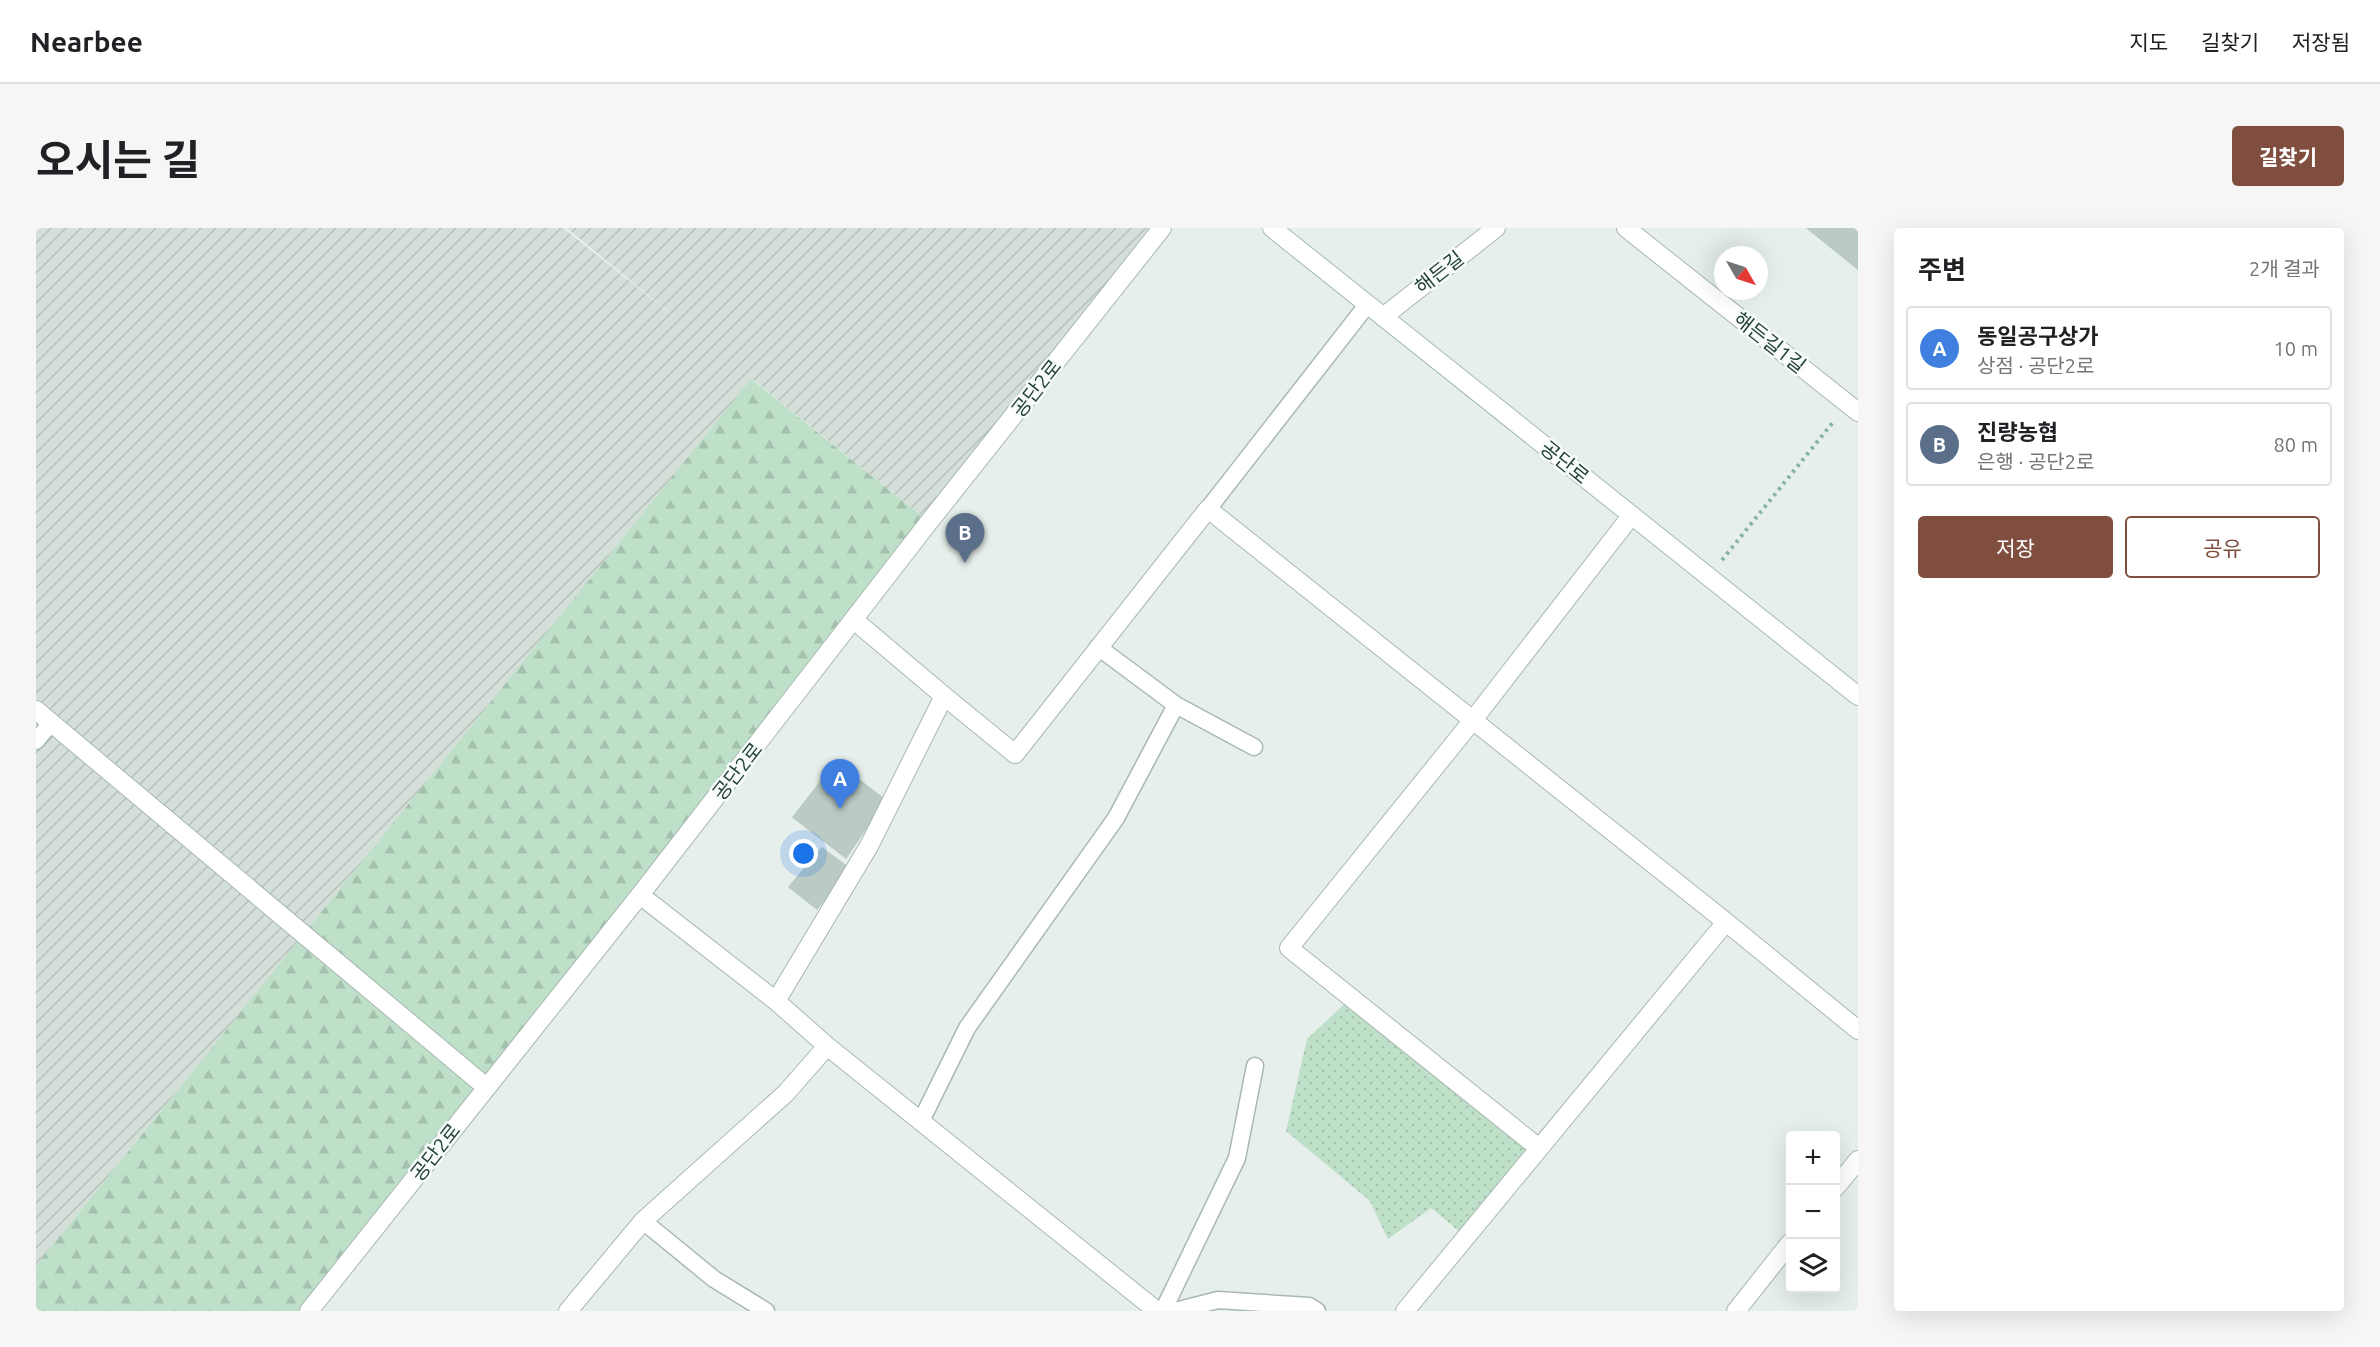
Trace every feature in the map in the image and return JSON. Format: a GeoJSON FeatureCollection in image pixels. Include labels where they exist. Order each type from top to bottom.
{"type":"FeatureCollection","features":[{"type":"Feature","properties":{"kind":"street","name":"공단2로"},"geometry":{"type":"LineString","coordinates":[[318,1308],[486,1087],[640,895],[1162,228]]}},
{"type":"Feature","properties":{"kind":"street","name":"공단로"},"geometry":{"type":"LineString","coordinates":[[1272,228],[1858,696]]}},
{"type":"Feature","properties":{"kind":"street","name":"해든길"},"geometry":{"type":"LineString","coordinates":[[1383,317],[1496,228]]}},
{"type":"Feature","properties":{"kind":"street","name":"해든길1길"},"geometry":{"type":"LineString","coordinates":[[1626,228],[1853,408]]}},
{"type":"Feature","properties":{"kind":"street"},"geometry":{"type":"LineString","coordinates":[[854,620],[1015,754],[1208,508],[1858,1030]]}},
{"type":"Feature","properties":{"kind":"street"},"geometry":{"type":"LineString","coordinates":[[1539,1149],[1288,948],[1473,720],[1631,516]]}},
{"type":"Feature","properties":{"kind":"street"},"geometry":{"type":"LineString","coordinates":[[776,1001],[869,846],[944,696]]}},
{"type":"Feature","properties":{"kind":"street"},"geometry":{"type":"LineString","coordinates":[[36,710],[486,1087]]}},
{"type":"Feature","properties":{"kind":"street"},"geometry":{"type":"LineString","coordinates":[[640,895],[776,1001],[827,1046],[1157,1311]]}},
{"type":"Feature","properties":{"kind":"street"},"geometry":{"type":"LineString","coordinates":[[1405,1311],[1726,922]]}},
{"type":"Feature","properties":{"kind":"street"},"geometry":{"type":"LineString","coordinates":[[568,1311],[642,1221],[786,1093],[827,1046]]}},
{"type":"Feature","properties":{"kind":"street"},"geometry":{"type":"LineString","coordinates":[[1838,1185],[1858,1160]]}},
{"type":"Feature","properties":{"kind":"street"},"geometry":{"type":"LineString","coordinates":[[1736,1311],[1786,1249]]}},
{"type":"Feature","properties":{"kind":"lane"},"geometry":{"type":"LineString","coordinates":[[1208,508],[1367,304]]}},
{"type":"Feature","properties":{"kind":"lane"},"geometry":{"type":"LineString","coordinates":[[1098,647],[1176,705],[1254,747]]}},
{"type":"Feature","properties":{"kind":"lane"},"geometry":{"type":"LineString","coordinates":[[921,1121],[967,1028],[1116,818],[1176,705]]}},
{"type":"Feature","properties":{"kind":"lane"},"geometry":{"type":"LineString","coordinates":[[36,741],[51,723]]}},
{"type":"Feature","properties":{"kind":"lane"},"geometry":{"type":"LineString","coordinates":[[1163,1311],[1237,1158],[1255,1066]]}},
{"type":"Feature","properties":{"kind":"lane"},"geometry":{"type":"LineString","coordinates":[[642,1221],[714,1279],[766,1311]]}},
{"type":"Feature","properties":{"kind":"lane"},"geometry":{"type":"LineString","coordinates":[[1175,1311],[1218,1300],[1309,1306],[1317,1311]]}},
{"type":"Feature","properties":{"kind":"path"},"geometry":{"type":"LineString","coordinates":[[1708,577],[1853,408]]}},
{"type":"Feature","properties":{"kind":"shaded area"},"geometry":{"type":"Polygon","coordinates":[[[36,228],[563,228],[682,323],[567,228],[1162,228],[929,522],[752,379],[36,1266],[36,228]]]}},
{"type":"Feature","properties":{"kind":"green space"},"geometry":{"type":"Polygon","coordinates":[[[751,379],[929,522],[304,1311],[36,1311],[36,1266],[751,379]]]}},
{"type":"Feature","properties":{"kind":"green space"},"geometry":{"type":"Polygon","coordinates":[[[1351,998],[1539,1148],[1466,1237],[1431,1208],[1388,1239],[1370,1201],[1286,1131],[1307,1039],[1351,998]]]}},
{"type":"Feature","properties":{"kind":"building"},"geometry":{"type":"Polygon","coordinates":[[[1807,228],[1858,228],[1858,269],[1807,228]]]}},
{"type":"Feature","properties":{"kind":"building"},"geometry":{"type":"Polygon","coordinates":[[[836,762],[885,800],[846,858],[793,817],[836,762]]]}},
{"type":"Feature","properties":{"kind":"building"},"geometry":{"type":"Polygon","coordinates":[[[822,848],[849,868],[817,909],[789,887],[822,848]]]}},
{"type":"Feature","properties":{"kind":"place","name":"진량농협"},"geometry":{"type":"Point","coordinates":[965,563]}},
{"type":"Feature","properties":{"kind":"place","name":"동일공구상가"},"geometry":{"type":"Point","coordinates":[840,809]}}]}
